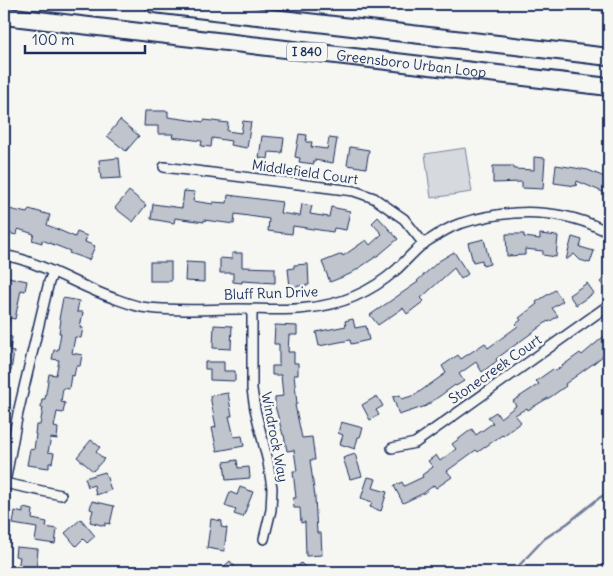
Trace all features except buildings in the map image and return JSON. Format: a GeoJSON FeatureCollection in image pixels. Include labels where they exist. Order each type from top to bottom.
{"type":"FeatureCollection","features":[{"type":"Feature","properties":{"kind":"highway","name":"I 840"},"geometry":{"type":"LineString","coordinates":[[154,4],[609,57]]}},
{"type":"Feature","properties":{"kind":"highway","name":"Greensboro Urban Loop"},"geometry":{"type":"LineString","coordinates":[[4,16],[609,87]]}},
{"type":"Feature","properties":{"kind":"street","name":"Middlefield Court"},"geometry":{"type":"LineString","coordinates":[[164,167],[354,191],[374,198],[404,219],[424,244]]}},
{"type":"Feature","properties":{"kind":"street","name":"Bluff Run Drive"},"geometry":{"type":"LineString","coordinates":[[4,255],[25,260],[100,294],[141,307],[168,309],[306,309],[352,298],[369,290],[402,265],[414,251],[458,224],[496,215],[531,212],[565,216],[594,224],[609,233]]}},
{"type":"Feature","properties":{"kind":"street"},"geometry":{"type":"LineString","coordinates":[[4,488],[18,413],[53,272]]}},
{"type":"Feature","properties":{"kind":"street","name":"Stonecreek Court"},"geometry":{"type":"LineString","coordinates":[[392,448],[415,442],[609,305]]}},
{"type":"Feature","properties":{"kind":"street","name":"Windrock Way"},"geometry":{"type":"LineString","coordinates":[[252,309],[252,389],[272,488],[271,510],[264,539]]}},
{"type":"Feature","properties":{"kind":"street"},"geometry":{"type":"LineString","coordinates":[[4,482],[61,495]]}},
{"type":"Feature","properties":{"kind":"shaded area"},"geometry":{"type":"Polygon","coordinates":[[[570,4],[609,4],[609,13],[570,4]]]}},
{"type":"Feature","properties":{"kind":"shaded area"},"geometry":{"type":"Polygon","coordinates":[[[465,148],[472,192],[431,198],[425,154],[465,148]]]}},
{"type":"Feature","properties":{"kind":"waterway"},"geometry":{"type":"LineString","coordinates":[[513,572],[544,539],[609,492]]}}]}
